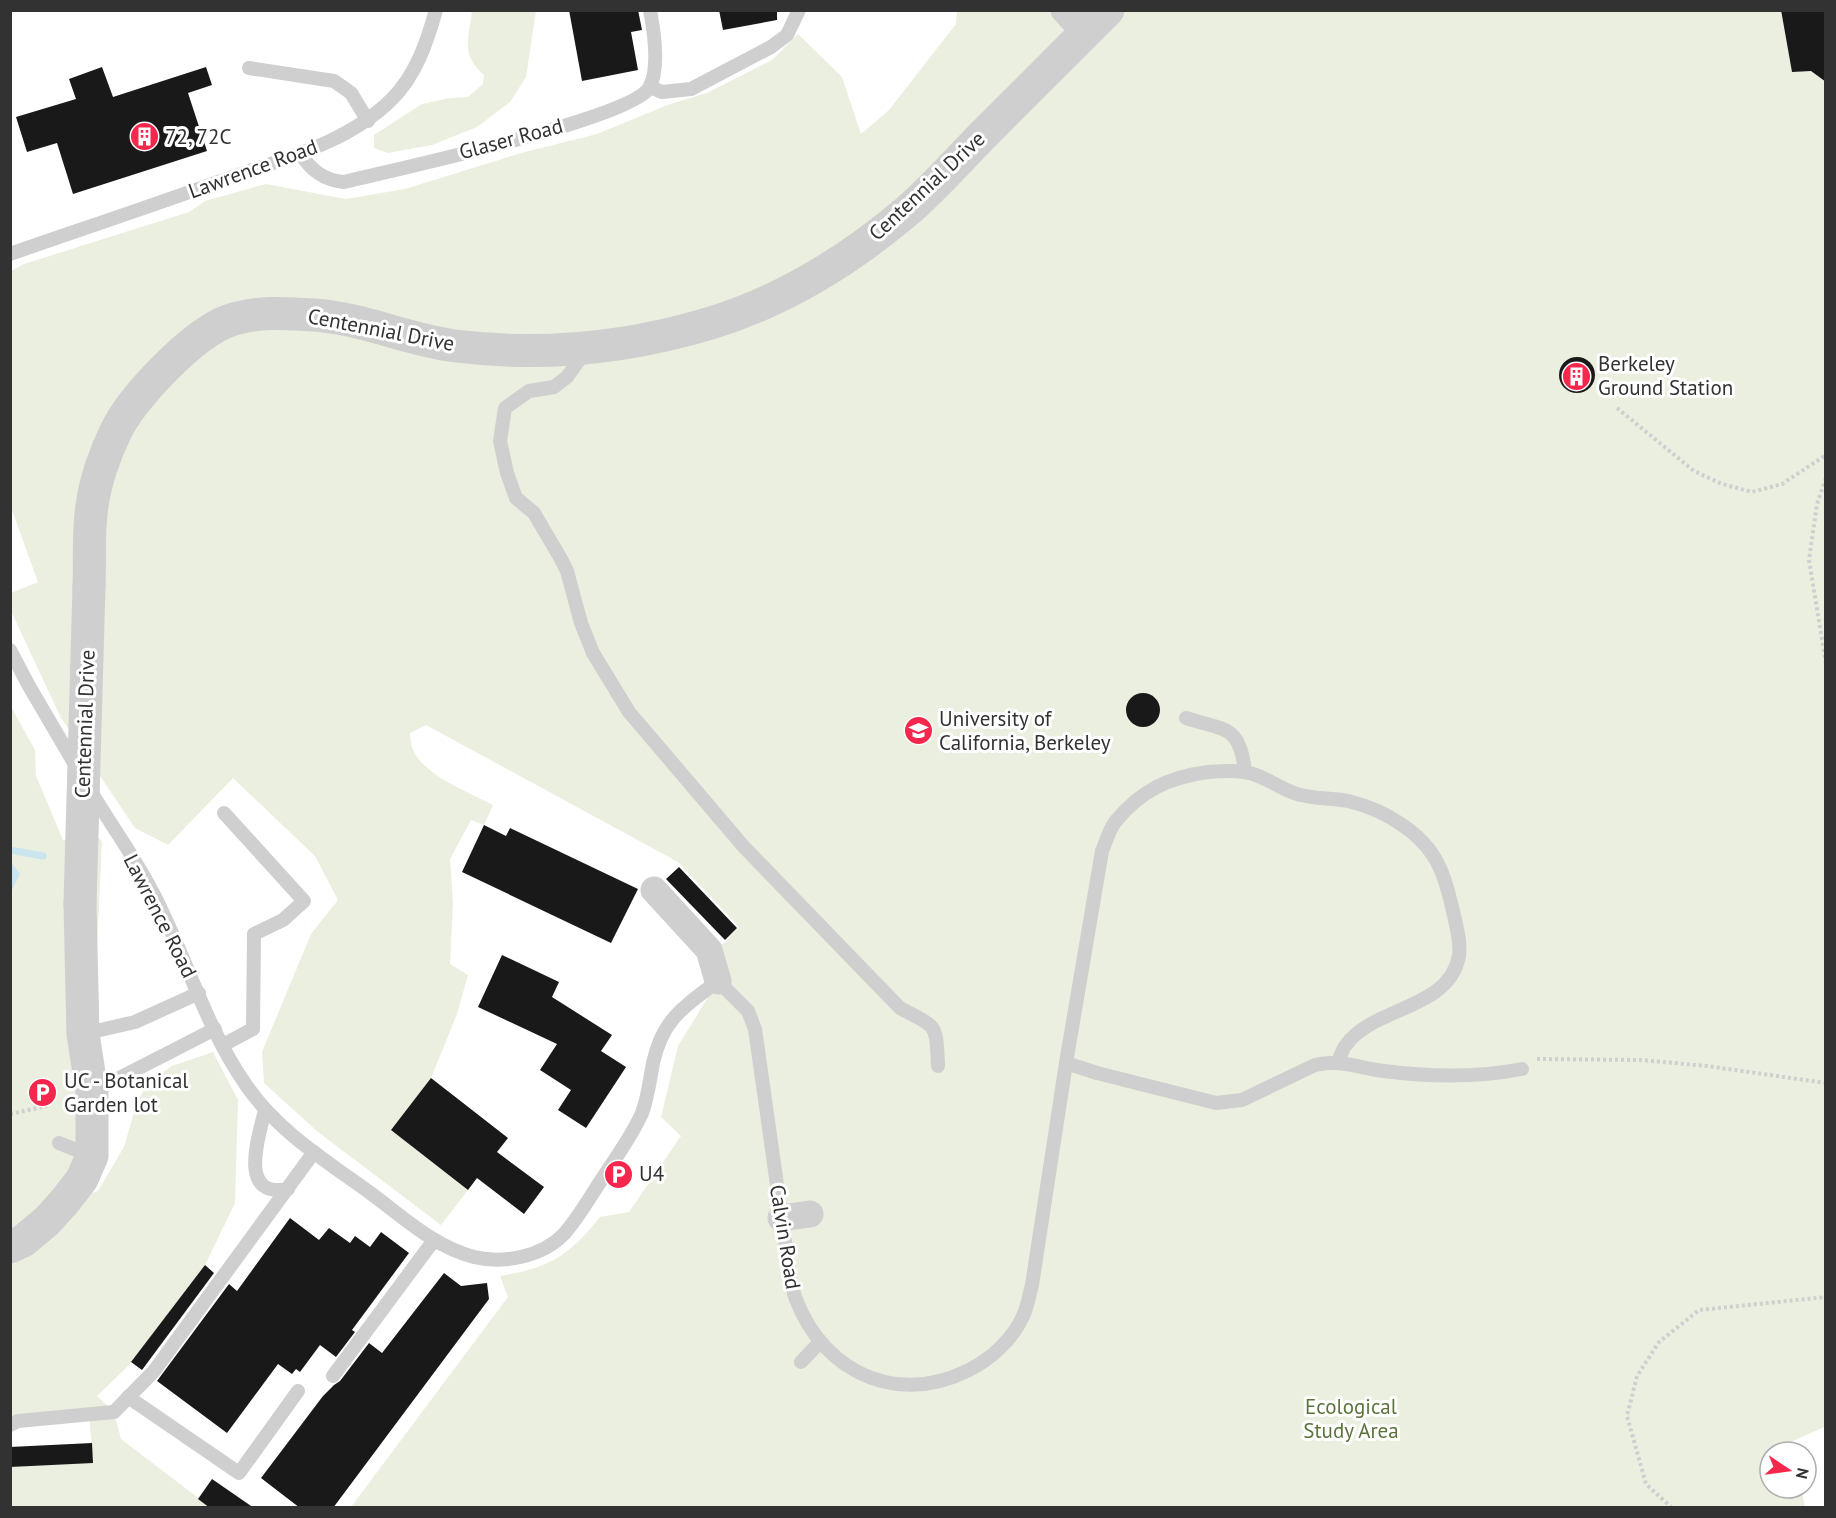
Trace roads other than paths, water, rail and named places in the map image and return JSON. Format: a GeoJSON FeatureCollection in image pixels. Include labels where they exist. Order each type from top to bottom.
{"type":"FeatureCollection","features":[{"type":"Feature","properties":{"kind":"street","name":"Centennial Drive"},"geometry":{"type":"LineString","coordinates":[[10,1247],[23,1241],[66,1201],[82,1179],[92,1156],[92,1092],[83,1034],[80,904],[92,505],[103,465],[117,429],[135,400],[203,335],[228,321],[254,315],[318,315],[455,346],[531,352],[640,342],[713,322],[761,305],[821,274],[869,242],[908,210],[1074,22],[1108,10]]}},
{"type":"Feature","properties":{"kind":"street"},"geometry":{"type":"LineString","coordinates":[[654,890],[710,950],[718,981]]}},
{"type":"Feature","properties":{"kind":"street"},"geometry":{"type":"LineString","coordinates":[[781,1218],[810,1214]]}},
{"type":"Feature","properties":{"kind":"lane","name":"Lawrence Road"},"geometry":{"type":"LineString","coordinates":[[10,254],[300,153],[342,136],[368,121],[394,98],[415,69],[428,40],[436,10]]}},
{"type":"Feature","properties":{"kind":"lane"},"geometry":{"type":"LineString","coordinates":[[650,10],[655,47],[650,87],[662,92],[690,89],[771,47],[787,35],[799,10]]}},
{"type":"Feature","properties":{"kind":"lane"},"geometry":{"type":"LineString","coordinates":[[249,68],[334,81],[351,93],[368,121]]}},
{"type":"Feature","properties":{"kind":"lane","name":"Glaser Road"},"geometry":{"type":"LineString","coordinates":[[300,153],[307,164],[321,176],[332,181],[344,182],[557,128],[617,109],[639,98],[650,87]]}},
{"type":"Feature","properties":{"kind":"lane"},"geometry":{"type":"LineString","coordinates":[[583,349],[580,359],[567,377],[554,387],[529,391],[505,408],[500,441],[516,498],[534,513],[567,572],[581,623],[593,653],[629,712],[744,847],[900,1008],[933,1026],[937,1035],[939,1066]]}},
{"type":"Feature","properties":{"kind":"lane","name":"Lawrence Road"},"geometry":{"type":"LineString","coordinates":[[10,650],[64,747],[154,894],[215,1029]]}},
{"type":"Feature","properties":{"kind":"lane"},"geometry":{"type":"LineString","coordinates":[[1186,718],[1228,731],[1236,737],[1243,752],[1245,772]]}},
{"type":"Feature","properties":{"kind":"lane","name":"Calvin Road"},"geometry":{"type":"LineString","coordinates":[[718,981],[748,1011],[755,1029],[781,1218],[796,1304],[819,1343],[836,1358],[855,1370],[878,1380],[901,1384],[927,1384],[956,1377],[980,1364],[1005,1344],[1023,1316],[1032,1285],[1100,859],[1114,823],[1138,799],[1160,784],[1186,775],[1224,771],[1245,772],[1270,781],[1295,794],[1352,801],[1375,809],[1396,820],[1417,837],[1438,862],[1447,885],[1458,933],[1459,955],[1453,974],[1441,988],[1353,1037],[1345,1046],[1338,1062]]}},
{"type":"Feature","properties":{"kind":"lane"},"geometry":{"type":"LineString","coordinates":[[223,1045],[253,1029],[254,934],[283,920],[304,901],[224,813]]}},
{"type":"Feature","properties":{"kind":"lane"},"geometry":{"type":"LineString","coordinates":[[92,1092],[215,1029],[244,1083],[265,1110],[281,1127],[314,1152],[434,1240],[473,1257],[496,1261],[520,1258],[543,1249],[563,1235],[633,1130],[643,1111],[660,1040],[669,1022],[682,1008],[718,981]]}},
{"type":"Feature","properties":{"kind":"lane"},"geometry":{"type":"LineString","coordinates":[[83,1034],[135,1022],[199,993]]}},
{"type":"Feature","properties":{"kind":"lane"},"geometry":{"type":"LineString","coordinates":[[1066,1063],[1128,1082],[1216,1103],[1242,1100],[1315,1065],[1338,1062],[1383,1071],[1444,1076],[1477,1076],[1522,1069]]}},
{"type":"Feature","properties":{"kind":"lane"},"geometry":{"type":"LineString","coordinates":[[265,1110],[254,1156],[254,1171],[268,1188],[277,1191],[288,1189]]}},
{"type":"Feature","properties":{"kind":"lane"},"geometry":{"type":"LineString","coordinates":[[59,1143],[92,1156]]}},
{"type":"Feature","properties":{"kind":"lane"},"geometry":{"type":"LineString","coordinates":[[10,1425],[18,1421],[114,1412],[154,1371],[314,1152]]}},
{"type":"Feature","properties":{"kind":"lane"},"geometry":{"type":"LineString","coordinates":[[333,1376],[434,1240]]}},
{"type":"Feature","properties":{"kind":"lane"},"geometry":{"type":"LineString","coordinates":[[801,1362],[819,1343]]}},
{"type":"Feature","properties":{"kind":"lane"},"geometry":{"type":"LineString","coordinates":[[128,1397],[239,1473],[298,1391]]}},
{"type":"Feature","properties":{"kind":"water"},"geometry":{"type":"Polygon","coordinates":[[[11,862],[20,874],[10,892],[11,862]]]}},
{"type":"Feature","properties":{"kind":"waterway"},"geometry":{"type":"LineString","coordinates":[[10,850],[43,856]]}},
{"type":"Feature","properties":{"kind":"place","name":"72, 72C"},"geometry":{"type":"Point","coordinates":[144,137]}},
{"type":"Feature","properties":{"kind":"place","name":"Berkeley Ground Station"},"geometry":{"type":"Point","coordinates":[1577,376]}},
{"type":"Feature","properties":{"kind":"place","name":"University of California, Berkeley"},"geometry":{"type":"Point","coordinates":[918,731]}},
{"type":"Feature","properties":{"kind":"place","name":"UC - Botanical Garden lot"},"geometry":{"type":"Point","coordinates":[43,1093]}},
{"type":"Feature","properties":{"kind":"place","name":"U4"},"geometry":{"type":"Point","coordinates":[618,1174]}},
{"type":"Feature","properties":{"kind":"park label","name":"Ecological Study Area"},"geometry":{"type":"Point","coordinates":[1351,1419]}}]}
